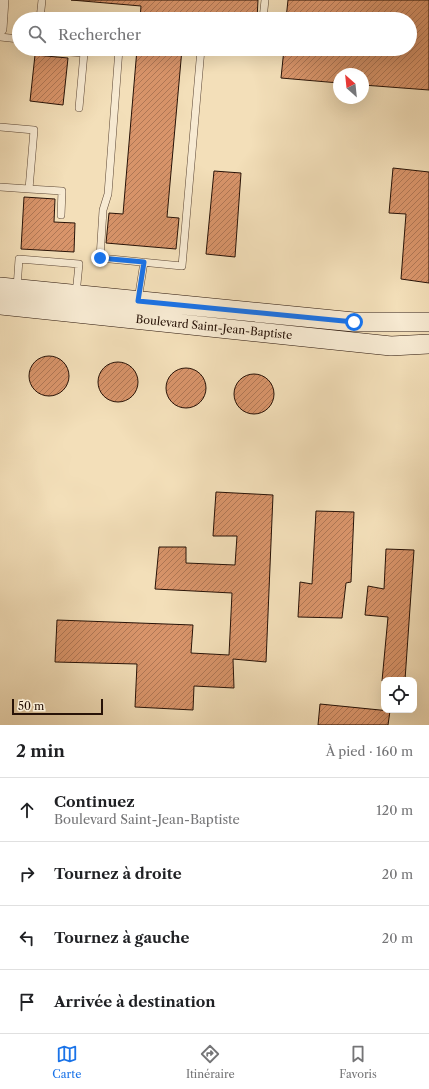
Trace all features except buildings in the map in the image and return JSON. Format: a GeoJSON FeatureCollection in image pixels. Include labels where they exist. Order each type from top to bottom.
{"type":"FeatureCollection","features":[{"type":"Feature","properties":{"kind":"main road","name":"Boulevard Saint-Jean-Baptiste"},"geometry":{"type":"LineString","coordinates":[[9,288],[76,294],[137,310],[391,346],[429,344]]}},
{"type":"Feature","properties":{"kind":"main road","name":"Boulevard Saint-Jean-Baptiste"},"geometry":{"type":"LineString","coordinates":[[0,305],[137,310],[354,322],[429,322]]}},
{"type":"Feature","properties":{"kind":"street"},"geometry":{"type":"LineString","coordinates":[[0,29],[2,0]]}},
{"type":"Feature","properties":{"kind":"lane"},"geometry":{"type":"LineString","coordinates":[[41,12],[42,0]]}},
{"type":"Feature","properties":{"kind":"lane"},"geometry":{"type":"LineString","coordinates":[[264,12],[265,0]]}},
{"type":"Feature","properties":{"kind":"lane"},"geometry":{"type":"LineString","coordinates":[[0,37],[12,38]]}},
{"type":"Feature","properties":{"kind":"lane"},"geometry":{"type":"LineString","coordinates":[[79,108],[84,56]]}},
{"type":"Feature","properties":{"kind":"lane"},"geometry":{"type":"LineString","coordinates":[[118,56],[108,194],[103,210],[100,258],[182,266],[201,56]]}},
{"type":"Feature","properties":{"kind":"lane"},"geometry":{"type":"LineString","coordinates":[[0,127],[34,130],[30,189]]}},
{"type":"Feature","properties":{"kind":"lane"},"geometry":{"type":"LineString","coordinates":[[0,187],[62,191],[61,215]]}},
{"type":"Feature","properties":{"kind":"lane"},"geometry":{"type":"LineString","coordinates":[[9,288],[19,259],[79,264],[76,294]]}},
{"type":"Feature","properties":{"kind":"lane"},"geometry":{"type":"LineString","coordinates":[[137,310],[144,262]]}},
{"type":"Feature","properties":{"kind":"route"},"geometry":{"type":"LineString","coordinates":[[100,258],[144,262],[138,301],[354,322]]}}]}
